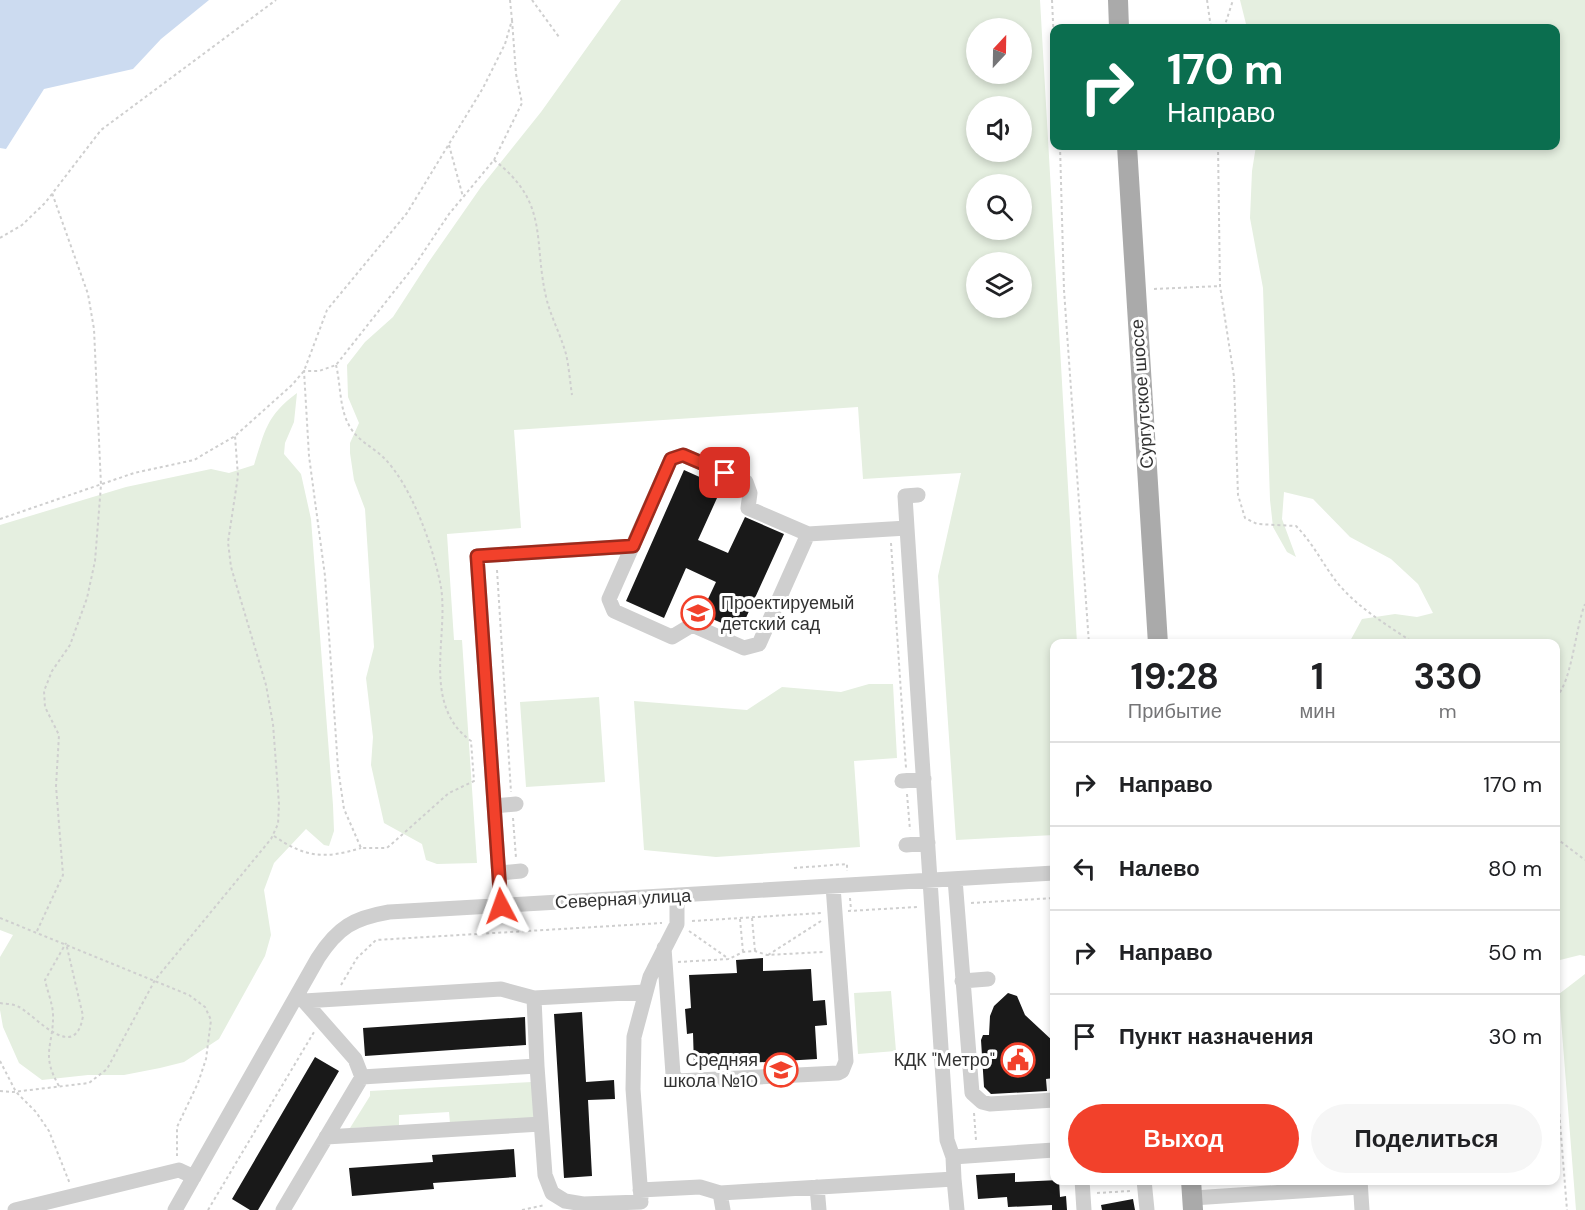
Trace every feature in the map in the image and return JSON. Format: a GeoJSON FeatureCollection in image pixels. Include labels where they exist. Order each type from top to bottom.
{"type":"FeatureCollection","features":[{"type":"Feature","properties":{"kind":"main road"},"geometry":{"type":"LineString","coordinates":[[1118,0],[1119,24]]}},
{"type":"Feature","properties":{"kind":"main road","name":"Сургутское шоссе"},"geometry":{"type":"LineString","coordinates":[[1127,150],[1158,639]]}},
{"type":"Feature","properties":{"kind":"street"},"geometry":{"type":"LineString","coordinates":[[808,534],[759,644],[744,648],[692,625],[672,637],[614,611],[609,598],[671,459],[683,455],[746,482],[750,493],[748,508],[808,534],[907,528]]}},
{"type":"Feature","properties":{"kind":"street"},"geometry":{"type":"LineString","coordinates":[[918,495],[905,496],[947,1140],[953,1157],[957,1210]]}},
{"type":"Feature","properties":{"kind":"street"},"geometry":{"type":"LineString","coordinates":[[501,906],[477,556],[633,546]]}},
{"type":"Feature","properties":{"kind":"street"},"geometry":{"type":"LineString","coordinates":[[904,781],[924,779]]}},
{"type":"Feature","properties":{"kind":"street"},"geometry":{"type":"LineString","coordinates":[[494,806],[514,804]]}},
{"type":"Feature","properties":{"kind":"street"},"geometry":{"type":"LineString","coordinates":[[908,845],[928,843]]}},
{"type":"Feature","properties":{"kind":"street"},"geometry":{"type":"LineString","coordinates":[[499,873],[519,872]]}},
{"type":"Feature","properties":{"kind":"street","name":"Северная улица"},"geometry":{"type":"LineString","coordinates":[[175,1210],[301,999],[328,943],[355,920],[389,912],[1050,873]]}},
{"type":"Feature","properties":{"kind":"street"},"geometry":{"type":"LineString","coordinates":[[955,879],[972,1093],[982,1102],[990,1104],[1050,1100]]}},
{"type":"Feature","properties":{"kind":"street"},"geometry":{"type":"LineString","coordinates":[[665,955],[673,1074],[677,1081],[838,1073],[842,1071],[846,1061],[833,886]]}},
{"type":"Feature","properties":{"kind":"street"},"geometry":{"type":"LineString","coordinates":[[641,1201],[633,1058],[636,1026],[645,992],[665,955],[677,922],[677,896]]}},
{"type":"Feature","properties":{"kind":"street"},"geometry":{"type":"LineString","coordinates":[[962,981],[988,979]]}},
{"type":"Feature","properties":{"kind":"street"},"geometry":{"type":"LineString","coordinates":[[301,999],[501,989],[534,998],[645,992]]}},
{"type":"Feature","properties":{"kind":"street"},"geometry":{"type":"LineString","coordinates":[[534,998],[545,1175],[552,1193],[565,1201],[583,1204],[641,1201],[700,1187],[720,1194],[954,1179]]}},
{"type":"Feature","properties":{"kind":"street"},"geometry":{"type":"LineString","coordinates":[[301,999],[355,1059],[362,1077]]}},
{"type":"Feature","properties":{"kind":"street"},"geometry":{"type":"LineString","coordinates":[[362,1077],[537,1066]]}},
{"type":"Feature","properties":{"kind":"street"},"geometry":{"type":"LineString","coordinates":[[283,1210],[362,1077]]}},
{"type":"Feature","properties":{"kind":"street"},"geometry":{"type":"LineString","coordinates":[[326,1137],[541,1124]]}},
{"type":"Feature","properties":{"kind":"street"},"geometry":{"type":"LineString","coordinates":[[953,1157],[1050,1150]]}},
{"type":"Feature","properties":{"kind":"street"},"geometry":{"type":"LineString","coordinates":[[15,1210],[179,1170],[194,1177]]}},
{"type":"Feature","properties":{"kind":"street"},"geometry":{"type":"LineString","coordinates":[[1145,1185],[1147,1210]]}},
{"type":"Feature","properties":{"kind":"street"},"geometry":{"type":"LineString","coordinates":[[1192,1196],[1346,1185]]}},
{"type":"Feature","properties":{"kind":"street"},"geometry":{"type":"LineString","coordinates":[[1360,1185],[1362,1210]]}},
{"type":"Feature","properties":{"kind":"street"},"geometry":{"type":"LineString","coordinates":[[817,1187],[819,1210]]}},
{"type":"Feature","properties":{"kind":"street"},"geometry":{"type":"LineString","coordinates":[[1083,1187],[1084,1210]]}},
{"type":"Feature","properties":{"kind":"street"},"geometry":{"type":"LineString","coordinates":[[720,1194],[723,1210]]}},
{"type":"Feature","properties":{"kind":"path"},"geometry":{"type":"LineString","coordinates":[[0,238],[22,225],[52,193],[101,130],[276,0]]}},
{"type":"Feature","properties":{"kind":"path"},"geometry":{"type":"LineString","coordinates":[[0,519],[134,473],[194,460],[235,436],[261,415],[304,371],[319,371],[336,365],[416,265],[463,197],[494,160],[522,103],[516,74],[510,0]]}},
{"type":"Feature","properties":{"kind":"path"},"geometry":{"type":"LineString","coordinates":[[532,0],[559,37]]}},
{"type":"Feature","properties":{"kind":"path"},"geometry":{"type":"LineString","coordinates":[[1052,0],[1053,24]]}},
{"type":"Feature","properties":{"kind":"path"},"geometry":{"type":"LineString","coordinates":[[1207,0],[1210,24]]}},
{"type":"Feature","properties":{"kind":"path"},"geometry":{"type":"LineString","coordinates":[[1225,24],[1233,0]]}},
{"type":"Feature","properties":{"kind":"path"},"geometry":{"type":"LineString","coordinates":[[362,848],[344,809],[338,768],[325,576],[309,456],[304,371],[314,337],[327,309],[407,213],[483,88],[505,44],[512,20]]}},
{"type":"Feature","properties":{"kind":"path"},"geometry":{"type":"LineString","coordinates":[[449,144],[463,197]]}},
{"type":"Feature","properties":{"kind":"path"},"geometry":{"type":"LineString","coordinates":[[1060,150],[1064,290],[1089,639]]}},
{"type":"Feature","properties":{"kind":"path"},"geometry":{"type":"LineString","coordinates":[[1218,150],[1220,286],[1234,377],[1238,495],[1245,518],[1257,524],[1296,526],[1310,541],[1339,585],[1352,598],[1407,639]]}},
{"type":"Feature","properties":{"kind":"path"},"geometry":{"type":"LineString","coordinates":[[494,160],[512,174],[525,191],[535,213],[547,300],[566,356],[572,395]]}},
{"type":"Feature","properties":{"kind":"path"},"geometry":{"type":"LineString","coordinates":[[37,931],[63,875],[56,786],[59,735],[45,707],[44,691],[52,671],[70,645],[87,598],[95,561],[101,485],[88,294],[52,193]]}},
{"type":"Feature","properties":{"kind":"path"},"geometry":{"type":"LineString","coordinates":[[1136,290],[1220,286]]}},
{"type":"Feature","properties":{"kind":"path"},"geometry":{"type":"LineString","coordinates":[[273,836],[294,850],[330,856],[362,848],[387,848],[449,793],[474,781],[471,741],[460,733],[447,707],[439,677],[441,585],[432,550],[409,497],[393,469],[350,427],[343,411],[336,365]]}},
{"type":"Feature","properties":{"kind":"path"},"geometry":{"type":"LineString","coordinates":[[0,1091],[16,1092],[89,1083],[107,1069],[155,980],[273,836],[278,824],[279,804],[273,724],[266,685],[231,567],[228,542],[238,476],[235,436]]}},
{"type":"Feature","properties":{"kind":"path"},"geometry":{"type":"LineString","coordinates":[[891,529],[908,845]]}},
{"type":"Feature","properties":{"kind":"path"},"geometry":{"type":"LineString","coordinates":[[496,555],[519,872]]}},
{"type":"Feature","properties":{"kind":"path"},"geometry":{"type":"LineString","coordinates":[[1560,693],[1568,677],[1575,634],[1585,604]]}},
{"type":"Feature","properties":{"kind":"path"},"geometry":{"type":"LineString","coordinates":[[1560,840],[1585,860]]}},
{"type":"Feature","properties":{"kind":"path"},"geometry":{"type":"LineString","coordinates":[[957,904],[1050,898]]}},
{"type":"Feature","properties":{"kind":"path"},"geometry":{"type":"LineString","coordinates":[[333,999],[357,958],[376,940],[752,918],[836,916],[932,905]]}},
{"type":"Feature","properties":{"kind":"path"},"geometry":{"type":"LineString","coordinates":[[766,955],[821,921],[836,916]]}},
{"type":"Feature","properties":{"kind":"path"},"geometry":{"type":"LineString","coordinates":[[0,918],[155,980],[189,995],[205,1007],[211,1020],[206,1059],[198,1083],[177,1127],[179,1170]]}},
{"type":"Feature","properties":{"kind":"path"},"geometry":{"type":"LineString","coordinates":[[752,918],[754,951]]}},
{"type":"Feature","properties":{"kind":"path"},"geometry":{"type":"LineString","coordinates":[[740,919],[743,952]]}},
{"type":"Feature","properties":{"kind":"path"},"geometry":{"type":"LineString","coordinates":[[677,922],[729,959]]}},
{"type":"Feature","properties":{"kind":"path"},"geometry":{"type":"LineString","coordinates":[[0,1003],[18,1006],[50,1031],[64,1037],[75,1034],[81,1027],[83,1016],[66,943]]}},
{"type":"Feature","properties":{"kind":"path"},"geometry":{"type":"LineString","coordinates":[[59,1087],[49,1069],[53,1011],[45,980],[66,943]]}},
{"type":"Feature","properties":{"kind":"path"},"geometry":{"type":"LineString","coordinates":[[665,955],[729,959],[743,952],[754,951],[766,955],[838,951]]}},
{"type":"Feature","properties":{"kind":"path"},"geometry":{"type":"LineString","coordinates":[[208,1210],[321,1020]]}},
{"type":"Feature","properties":{"kind":"path"},"geometry":{"type":"LineString","coordinates":[[0,1060],[16,1092],[36,1112],[50,1131],[68,1173],[72,1197]]}},
{"type":"Feature","properties":{"kind":"path"},"geometry":{"type":"LineString","coordinates":[[1560,1122],[1567,1210]]}},
{"type":"Feature","properties":{"kind":"path"},"geometry":{"type":"LineString","coordinates":[[1083,1187],[1145,1185]]}},
{"type":"Feature","properties":{"kind":"green space"},"geometry":{"type":"Polygon","coordinates":[[[621,0],[1040,0],[1077,639],[1050,639],[1050,835],[956,840],[938,576],[961,473],[863,479],[858,407],[514,430],[521,528],[447,534],[454,640],[462,640],[477,863],[437,864],[426,860],[422,844],[384,823],[371,765],[373,737],[366,678],[374,647],[365,509],[354,480],[350,453],[350,443],[359,423],[348,397],[347,365],[365,342],[393,317],[481,187],[541,112],[621,0]]]}},
{"type":"Feature","properties":{"kind":"green space"},"geometry":{"type":"Polygon","coordinates":[[[1240,0],[1585,0],[1585,956],[1560,960],[1560,639],[1351,639],[1362,619],[1395,614],[1417,617],[1433,613],[1418,584],[1391,559],[1350,537],[1313,499],[1284,492],[1282,519],[1296,557],[1287,552],[1273,527],[1270,500],[1263,288],[1250,218],[1255,150],[1560,150],[1560,24],[1246,24],[1240,0]]]}},
{"type":"Feature","properties":{"kind":"green space"},"geometry":{"type":"Polygon","coordinates":[[[297,393],[294,422],[285,443],[284,454],[301,474],[311,519],[333,805],[334,831],[329,846],[324,845],[306,829],[274,863],[264,890],[271,935],[265,956],[219,1039],[184,1062],[160,1068],[124,1075],[88,1075],[42,1080],[19,1063],[3,1027],[0,1010],[0,957],[13,935],[0,930],[0,525],[126,487],[211,469],[229,473],[254,465],[268,425],[279,409],[297,393]]]}},
{"type":"Feature","properties":{"kind":"green space"},"geometry":{"type":"Polygon","coordinates":[[[869,684],[893,684],[897,758],[854,761],[860,847],[716,857],[644,850],[634,701],[747,710],[782,687],[841,692],[869,684]]]}},
{"type":"Feature","properties":{"kind":"green space"},"geometry":{"type":"Polygon","coordinates":[[[599,697],[605,782],[526,787],[520,702],[599,697]]]}},
{"type":"Feature","properties":{"kind":"green space"},"geometry":{"type":"Polygon","coordinates":[[[1585,974],[1585,1210],[1576,1210],[1560,993],[1585,974]]]}},
{"type":"Feature","properties":{"kind":"green space"},"geometry":{"type":"Polygon","coordinates":[[[891,991],[896,1051],[858,1054],[854,993],[891,991]]]}},
{"type":"Feature","properties":{"kind":"green space"},"geometry":{"type":"Polygon","coordinates":[[[532,1082],[534,1118],[450,1123],[449,1112],[399,1115],[399,1126],[350,1128],[370,1096],[370,1091],[532,1082]]]}},
{"type":"Feature","properties":{"kind":"water"},"geometry":{"type":"Polygon","coordinates":[[[0,0],[209,0],[161,39],[133,69],[44,89],[6,149],[0,148],[0,0]]]}},
{"type":"Feature","properties":{"kind":"building"},"geometry":{"type":"Polygon","coordinates":[[[684,470],[722,487],[698,540],[728,553],[745,517],[784,534],[740,631],[701,614],[716,582],[686,568],[664,618],[626,601],[684,470]]]}},
{"type":"Feature","properties":{"kind":"building"},"geometry":{"type":"Polygon","coordinates":[[[763,958],[763,971],[811,969],[813,1001],[825,1000],[827,1025],[815,1026],[817,1059],[694,1066],[693,1033],[687,1034],[685,1009],[691,1008],[689,975],[737,973],[736,960],[763,958]]]}},
{"type":"Feature","properties":{"kind":"building","name":"КДК \"Метро\""},"geometry":{"type":"Polygon","coordinates":[[[1008,993],[1017,996],[1025,1015],[1050,1038],[1050,1078],[1046,1079],[1047,1091],[991,1094],[984,1087],[981,1040],[983,1035],[989,1035],[990,1016],[994,1006],[1008,993]]]}},
{"type":"Feature","properties":{"kind":"building"},"geometry":{"type":"Polygon","coordinates":[[[582,1012],[586,1082],[614,1080],[615,1099],[588,1100],[592,1176],[564,1178],[554,1014],[582,1012]]]}},
{"type":"Feature","properties":{"kind":"building"},"geometry":{"type":"Polygon","coordinates":[[[525,1017],[526,1045],[365,1056],[363,1028],[525,1017]]]}},
{"type":"Feature","properties":{"kind":"building"},"geometry":{"type":"Polygon","coordinates":[[[315,1057],[339,1071],[258,1210],[250,1210],[232,1199],[315,1057]]]}},
{"type":"Feature","properties":{"kind":"building"},"geometry":{"type":"Polygon","coordinates":[[[514,1149],[516,1177],[433,1183],[434,1189],[352,1196],[349,1168],[433,1162],[432,1155],[514,1149]]]}},
{"type":"Feature","properties":{"kind":"building"},"geometry":{"type":"Polygon","coordinates":[[[1015,1173],[1015,1182],[1050,1180],[1050,1185],[1059,1185],[1060,1197],[1066,1196],[1067,1210],[1052,1210],[1052,1205],[1008,1207],[1007,1197],[978,1199],[976,1175],[1015,1173]]]}},
{"type":"Feature","properties":{"kind":"building"},"geometry":{"type":"Polygon","coordinates":[[[1133,1199],[1135,1210],[1102,1210],[1101,1205],[1133,1199]]]}},
{"type":"Feature","properties":{"kind":"place","name":"Проектируемый детский сад"},"geometry":{"type":"Point","coordinates":[698,613]}},
{"type":"Feature","properties":{"kind":"place","name":"КДК \"Метро\""},"geometry":{"type":"Point","coordinates":[1018,1060]}},
{"type":"Feature","properties":{"kind":"place","name":"Средняя школа №10"},"geometry":{"type":"Point","coordinates":[781,1070]}},
{"type":"Feature","properties":{"kind":"route"},"geometry":{"type":"LineString","coordinates":[[501,906],[477,556],[633,546],[671,459],[683,455],[725,473]]}}]}
